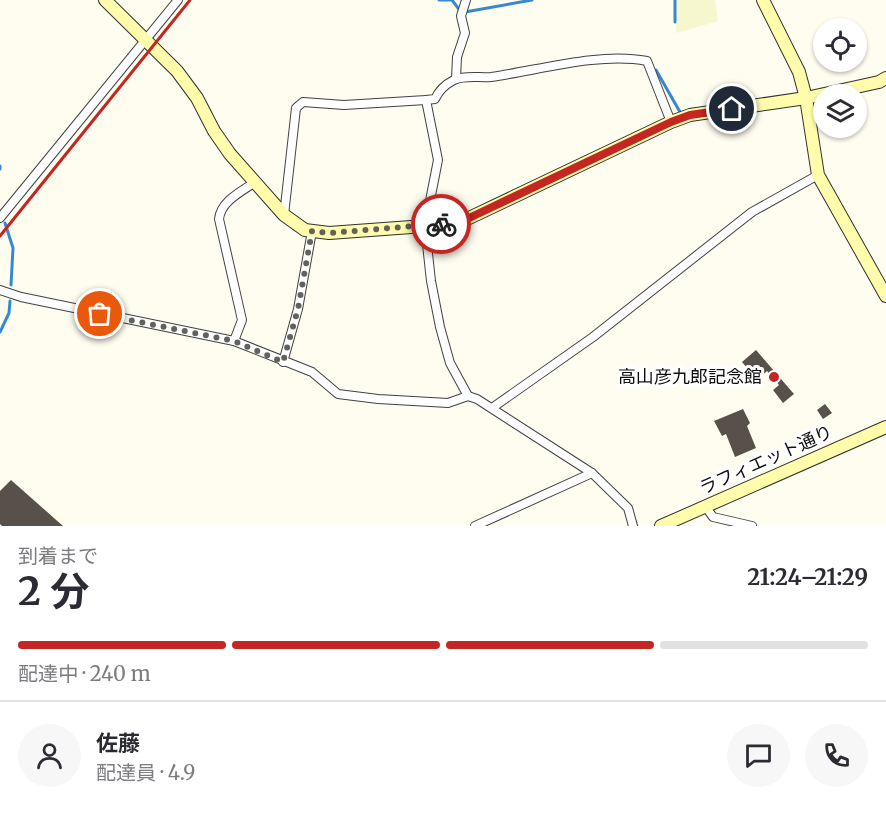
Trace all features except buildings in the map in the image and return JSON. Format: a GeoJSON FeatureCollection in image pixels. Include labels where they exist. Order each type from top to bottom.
{"type":"FeatureCollection","features":[{"type":"Feature","properties":{"kind":"street"},"geometry":{"type":"LineString","coordinates":[[105,0],[177,71],[197,98],[214,131],[230,154],[284,215],[305,230],[329,233],[425,226],[467,219],[690,115],[806,98],[879,82],[886,78]]}},
{"type":"Feature","properties":{"kind":"street"},"geometry":{"type":"LineString","coordinates":[[0,218],[178,0]]}},
{"type":"Feature","properties":{"kind":"street"},"geometry":{"type":"LineString","coordinates":[[456,79],[457,57],[465,33],[461,16],[466,0]]}},
{"type":"Feature","properties":{"kind":"street"},"geometry":{"type":"LineString","coordinates":[[763,0],[799,72],[806,98],[818,175],[886,296]]}},
{"type":"Feature","properties":{"kind":"street"},"geometry":{"type":"LineString","coordinates":[[284,215],[296,108],[303,102],[344,105],[435,99],[438,91],[456,79],[489,77],[570,63],[632,58],[647,61],[671,122]]}},
{"type":"Feature","properties":{"kind":"street"},"geometry":{"type":"LineString","coordinates":[[426,100],[438,160],[425,226],[431,281],[450,363],[468,396],[492,408],[592,473],[628,508],[633,526]]}},
{"type":"Feature","properties":{"kind":"street"},"geometry":{"type":"LineString","coordinates":[[492,408],[593,337],[752,212],[818,175]]}},
{"type":"Feature","properties":{"kind":"street"},"geometry":{"type":"LineString","coordinates":[[234,341],[242,320],[219,219],[220,210],[255,182]]}},
{"type":"Feature","properties":{"kind":"street"},"geometry":{"type":"LineString","coordinates":[[283,362],[298,309],[312,231]]}},
{"type":"Feature","properties":{"kind":"street"},"geometry":{"type":"LineString","coordinates":[[0,290],[32,299],[234,341],[312,372],[338,394],[448,403],[468,396]]}},
{"type":"Feature","properties":{"kind":"street","name":"ラフィエット通り"},"geometry":{"type":"LineString","coordinates":[[661,526],[886,427]]}},
{"type":"Feature","properties":{"kind":"street"},"geometry":{"type":"LineString","coordinates":[[476,526],[592,473]]}},
{"type":"Feature","properties":{"kind":"street"},"geometry":{"type":"LineString","coordinates":[[705,507],[713,517],[752,526]]}},
{"type":"Feature","properties":{"kind":"green space"},"geometry":{"type":"Polygon","coordinates":[[[675,0],[715,0],[718,21],[676,33],[675,0]]]}},
{"type":"Feature","properties":{"kind":"waterway"},"geometry":{"type":"LineString","coordinates":[[439,0],[452,0],[461,12]]}},
{"type":"Feature","properties":{"kind":"waterway"},"geometry":{"type":"LineString","coordinates":[[465,12],[532,0]]}},
{"type":"Feature","properties":{"kind":"waterway"},"geometry":{"type":"LineString","coordinates":[[675,0],[675,22]]}},
{"type":"Feature","properties":{"kind":"waterway"},"geometry":{"type":"LineString","coordinates":[[656,70],[680,112]]}},
{"type":"Feature","properties":{"kind":"waterway"},"geometry":{"type":"LineString","coordinates":[[5,223],[13,248],[11,285]]}},
{"type":"Feature","properties":{"kind":"waterway"},"geometry":{"type":"LineString","coordinates":[[0,332],[9,313],[10,301]]}},
{"type":"Feature","properties":{"kind":"railway"},"geometry":{"type":"LineString","coordinates":[[0,236],[190,0]]}},
{"type":"Feature","properties":{"kind":"way so far"},"geometry":{"type":"LineString","coordinates":[[100,314],[234,341],[283,362],[298,309],[312,231],[329,233],[441,224]]}},
{"type":"Feature","properties":{"kind":"place","name":"高山彦九郎記念館"},"geometry":{"type":"Point","coordinates":[774,377]}},
{"type":"Feature","properties":{"kind":"route"},"geometry":{"type":"LineString","coordinates":[[441,224],[467,219],[671,122],[690,115],[732,109]]}}]}
